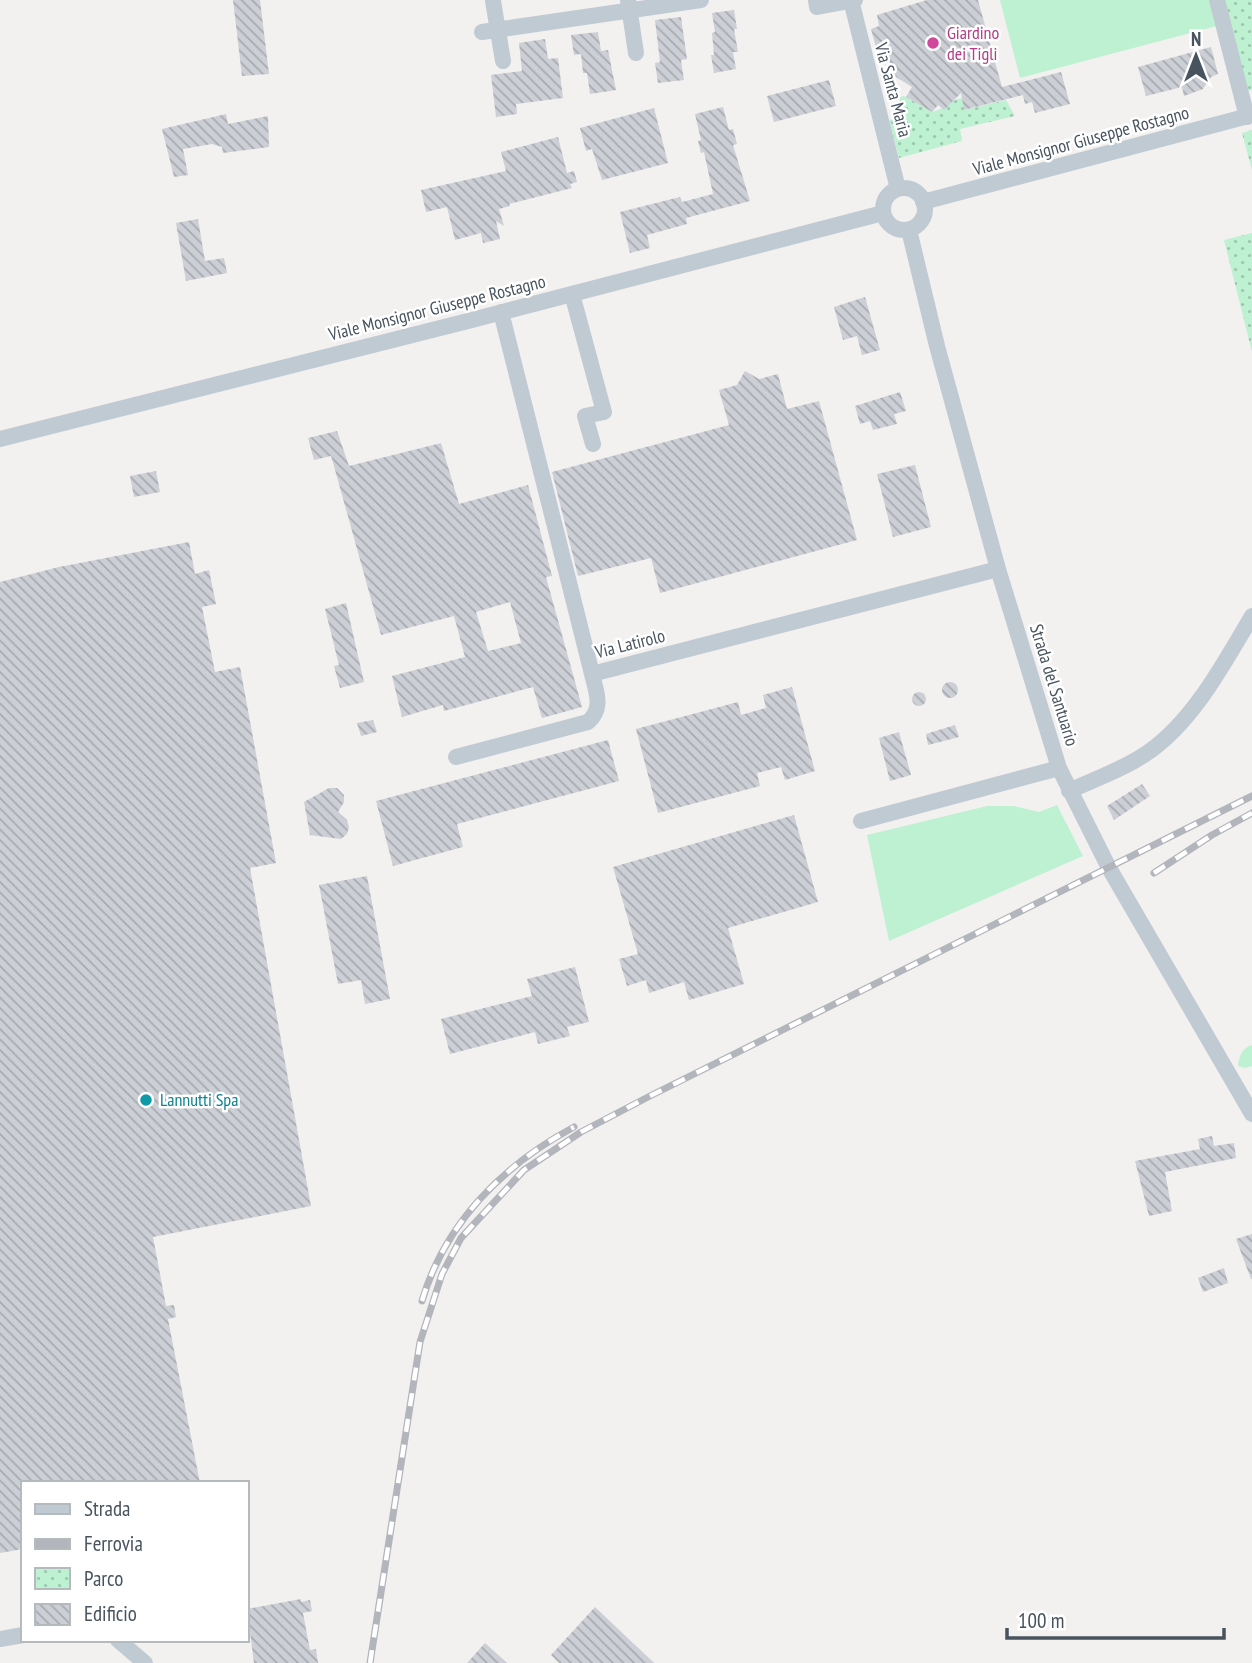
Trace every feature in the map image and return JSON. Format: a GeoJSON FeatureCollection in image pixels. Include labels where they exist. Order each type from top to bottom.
{"type":"FeatureCollection","features":[{"type":"Feature","properties":{"kind":"street"},"geometry":{"type":"LineString","coordinates":[[490,31],[629,5],[701,0]]}},
{"type":"Feature","properties":{"kind":"street","name":"Via Santa Maria"},"geometry":{"type":"LineString","coordinates":[[816,0],[817,7],[852,0],[898,189]]}},
{"type":"Feature","properties":{"kind":"street"},"geometry":{"type":"LineString","coordinates":[[1217,0],[1250,116]]}},
{"type":"Feature","properties":{"kind":"street"},"geometry":{"type":"LineString","coordinates":[[493,1],[490,31],[503,61]]}},
{"type":"Feature","properties":{"kind":"street"},"geometry":{"type":"LineString","coordinates":[[629,5],[636,53]]}},
{"type":"Feature","properties":{"kind":"street","name":"Viale Monsignor Giuseppe Rostagno"},"geometry":{"type":"LineString","coordinates":[[923,202],[1250,116]]}},
{"type":"Feature","properties":{"kind":"street"},"geometry":{"type":"LineString","coordinates":[[898,189],[911,189],[923,202],[924,216],[909,230],[895,229],[889,225],[883,213],[884,201],[892,191],[898,189]]}},
{"type":"Feature","properties":{"kind":"street","name":"Viale Monsignor Giuseppe Rostagno"},"geometry":{"type":"LineString","coordinates":[[0,439],[883,213]]}},
{"type":"Feature","properties":{"kind":"street","name":"Strada del Santuario"},"geometry":{"type":"LineString","coordinates":[[909,230],[937,346],[998,569],[1059,768],[1109,868],[1252,1114]]}},
{"type":"Feature","properties":{"kind":"street"},"geometry":{"type":"LineString","coordinates":[[572,294],[604,412],[585,416],[593,444]]}},
{"type":"Feature","properties":{"kind":"street","name":"Via Latirolo"},"geometry":{"type":"LineString","coordinates":[[501,312],[592,674],[998,569]]}},
{"type":"Feature","properties":{"kind":"street"},"geometry":{"type":"LineString","coordinates":[[1069,791],[1146,753],[1169,735],[1208,688],[1252,616]]}},
{"type":"Feature","properties":{"kind":"street"},"geometry":{"type":"LineString","coordinates":[[456,757],[588,722],[596,715],[599,705],[592,674]]}},
{"type":"Feature","properties":{"kind":"street"},"geometry":{"type":"LineString","coordinates":[[861,821],[1059,768]]}},
{"type":"Feature","properties":{"kind":"street"},"geometry":{"type":"LineString","coordinates":[[0,1639],[21,1635]]}},
{"type":"Feature","properties":{"kind":"street"},"geometry":{"type":"LineString","coordinates":[[120,1642],[145,1663]]}},
{"type":"Feature","properties":{"kind":"green space"},"geometry":{"type":"Polygon","coordinates":[[[1000,0],[1211,0],[1217,26],[1020,78],[1000,0]]]}},
{"type":"Feature","properties":{"kind":"green space"},"geometry":{"type":"Polygon","coordinates":[[[1225,0],[1252,0],[1252,90],[1247,91],[1225,0]]]}},
{"type":"Feature","properties":{"kind":"green space"},"geometry":{"type":"Polygon","coordinates":[[[904,96],[932,112],[962,98],[965,110],[1006,100],[1015,116],[960,129],[962,141],[899,158],[889,120],[904,116],[899,97],[904,96]]]}},
{"type":"Feature","properties":{"kind":"green space"},"geometry":{"type":"Polygon","coordinates":[[[1252,130],[1252,170],[1242,133],[1252,130]]]}},
{"type":"Feature","properties":{"kind":"green space"},"geometry":{"type":"Polygon","coordinates":[[[1252,233],[1252,352],[1224,240],[1252,233]]]}},
{"type":"Feature","properties":{"kind":"green space"},"geometry":{"type":"Polygon","coordinates":[[[1057,805],[1083,856],[889,941],[867,835],[987,806],[1014,806],[1039,812],[1057,805]]]}},
{"type":"Feature","properties":{"kind":"green space"},"geometry":{"type":"Polygon","coordinates":[[[1252,1045],[1252,1066],[1238,1066],[1242,1053],[1252,1045]]]}},
{"type":"Feature","properties":{"kind":"building"},"geometry":{"type":"Polygon","coordinates":[[[233,0],[260,0],[269,74],[242,76],[233,0]]]}},
{"type":"Feature","properties":{"kind":"building","name":"Giardino dei Tigli"},"geometry":{"type":"Polygon","coordinates":[[[927,0],[978,0],[1002,87],[1061,72],[1070,104],[1035,113],[1032,102],[1025,104],[1023,95],[964,110],[961,93],[944,110],[938,105],[932,112],[906,97],[912,87],[896,77],[888,57],[879,58],[871,29],[879,26],[877,15],[927,0]]]}},
{"type":"Feature","properties":{"kind":"building"},"geometry":{"type":"Polygon","coordinates":[[[734,10],[738,52],[733,52],[736,69],[714,73],[711,55],[714,55],[712,33],[715,32],[712,13],[734,10]]]}},
{"type":"Feature","properties":{"kind":"building"},"geometry":{"type":"Polygon","coordinates":[[[681,17],[687,59],[681,60],[684,80],[658,83],[655,63],[660,62],[655,20],[681,17]]]}},
{"type":"Feature","properties":{"kind":"building"},"geometry":{"type":"Polygon","coordinates":[[[598,32],[601,51],[608,50],[616,90],[590,94],[587,73],[583,73],[581,54],[574,55],[571,35],[598,32]]]}},
{"type":"Feature","properties":{"kind":"building"},"geometry":{"type":"Polygon","coordinates":[[[545,39],[548,59],[558,58],[563,98],[516,104],[517,114],[496,117],[491,75],[522,71],[519,43],[545,39]]]}},
{"type":"Feature","properties":{"kind":"building"},"geometry":{"type":"Polygon","coordinates":[[[1211,47],[1218,74],[1211,77],[1203,89],[1184,96],[1182,87],[1146,96],[1138,67],[1211,47]]]}},
{"type":"Feature","properties":{"kind":"building"},"geometry":{"type":"Polygon","coordinates":[[[829,80],[836,106],[774,122],[767,96],[829,80]]]}},
{"type":"Feature","properties":{"kind":"building"},"geometry":{"type":"Polygon","coordinates":[[[723,107],[729,130],[733,129],[737,144],[733,145],[750,201],[686,218],[687,224],[647,235],[650,248],[630,253],[620,212],[680,197],[682,202],[713,194],[704,152],[701,153],[698,141],[701,140],[695,114],[723,107]]]}},
{"type":"Feature","properties":{"kind":"building"},"geometry":{"type":"Polygon","coordinates":[[[654,108],[668,163],[602,180],[592,149],[586,151],[580,128],[654,108]]]}},
{"type":"Feature","properties":{"kind":"building"},"geometry":{"type":"Polygon","coordinates":[[[226,114],[228,124],[268,116],[269,147],[223,153],[222,147],[212,144],[183,149],[188,175],[174,177],[162,129],[226,114]]]}},
{"type":"Feature","properties":{"kind":"building"},"geometry":{"type":"Polygon","coordinates":[[[558,137],[567,173],[574,171],[577,182],[570,184],[572,188],[499,209],[504,226],[496,221],[500,239],[483,243],[481,233],[455,240],[447,207],[426,212],[421,190],[506,171],[501,152],[558,137]]]}},
{"type":"Feature","properties":{"kind":"building"},"geometry":{"type":"Polygon","coordinates":[[[198,219],[205,261],[224,258],[227,273],[186,281],[176,223],[198,219]]]}},
{"type":"Feature","properties":{"kind":"building"},"geometry":{"type":"Polygon","coordinates":[[[865,297],[880,350],[862,355],[857,336],[843,340],[834,307],[865,297]]]}},
{"type":"Feature","properties":{"kind":"building"},"geometry":{"type":"Polygon","coordinates":[[[745,371],[759,379],[778,374],[787,409],[819,401],[857,540],[660,593],[651,558],[578,576],[552,472],[729,425],[719,390],[737,385],[745,371]]]}},
{"type":"Feature","properties":{"kind":"building"},"geometry":{"type":"Polygon","coordinates":[[[900,392],[906,411],[894,414],[897,424],[873,430],[870,421],[860,424],[855,406],[900,392]]]}},
{"type":"Feature","properties":{"kind":"building"},"geometry":{"type":"Polygon","coordinates":[[[337,431],[349,466],[441,443],[459,504],[528,485],[552,576],[546,577],[582,707],[542,718],[533,687],[444,711],[443,705],[402,717],[392,676],[465,657],[454,616],[381,635],[331,456],[314,460],[308,438],[337,431]],[[510,602],[476,612],[488,651],[521,643],[510,602]]]}},
{"type":"Feature","properties":{"kind":"building"},"geometry":{"type":"Polygon","coordinates":[[[915,465],[931,527],[893,537],[877,474],[915,465]]]}},
{"type":"Feature","properties":{"kind":"building"},"geometry":{"type":"Polygon","coordinates":[[[156,471],[160,492],[134,497],[130,476],[156,471]]]}},
{"type":"Feature","properties":{"kind":"building","name":"Lannutti Spa"},"geometry":{"type":"Polygon","coordinates":[[[189,542],[195,574],[209,570],[216,604],[202,607],[215,672],[240,667],[276,863],[250,868],[311,1206],[153,1237],[166,1306],[174,1305],[176,1317],[168,1319],[200,1481],[21,1481],[21,1549],[0,1553],[0,582],[59,567],[189,542]]]}},
{"type":"Feature","properties":{"kind":"building"},"geometry":{"type":"Polygon","coordinates":[[[346,603],[364,682],[340,688],[334,666],[339,665],[325,609],[346,603]]]}},
{"type":"Feature","properties":{"kind":"building"},"geometry":{"type":"Polygon","coordinates":[[[950,682],[958,690],[950,698],[942,690],[950,682]]]}},
{"type":"Feature","properties":{"kind":"building"},"geometry":{"type":"Polygon","coordinates":[[[792,687],[815,771],[785,780],[781,767],[757,773],[760,786],[658,813],[636,729],[738,702],[741,715],[766,708],[763,695],[792,687]]]}},
{"type":"Feature","properties":{"kind":"building"},"geometry":{"type":"Polygon","coordinates":[[[916,692],[922,692],[926,699],[922,706],[916,706],[912,702],[912,696],[916,692]]]}},
{"type":"Feature","properties":{"kind":"building"},"geometry":{"type":"Polygon","coordinates":[[[373,720],[377,732],[361,736],[357,723],[373,720]]]}},
{"type":"Feature","properties":{"kind":"building"},"geometry":{"type":"Polygon","coordinates":[[[955,725],[959,737],[928,745],[926,734],[955,725]]]}},
{"type":"Feature","properties":{"kind":"building"},"geometry":{"type":"Polygon","coordinates":[[[899,732],[911,775],[890,781],[879,738],[899,732]]]}},
{"type":"Feature","properties":{"kind":"building"},"geometry":{"type":"Polygon","coordinates":[[[608,740],[619,781],[457,824],[463,847],[393,866],[376,801],[608,740]]]}},
{"type":"Feature","properties":{"kind":"building"},"geometry":{"type":"Polygon","coordinates":[[[1142,784],[1150,796],[1114,820],[1107,806],[1142,784]]]}},
{"type":"Feature","properties":{"kind":"building"},"geometry":{"type":"Polygon","coordinates":[[[329,788],[337,788],[344,795],[344,802],[338,812],[347,820],[349,827],[347,834],[341,839],[310,835],[304,802],[329,788]]]}},
{"type":"Feature","properties":{"kind":"building"},"geometry":{"type":"Polygon","coordinates":[[[794,815],[818,902],[728,928],[744,984],[689,1000],[684,982],[649,993],[646,980],[627,986],[619,959],[638,954],[613,867],[794,815]]]}},
{"type":"Feature","properties":{"kind":"building"},"geometry":{"type":"Polygon","coordinates":[[[367,876],[390,999],[365,1004],[361,980],[338,984],[319,885],[367,876]]]}},
{"type":"Feature","properties":{"kind":"building"},"geometry":{"type":"Polygon","coordinates":[[[575,967],[589,1022],[567,1027],[570,1036],[538,1044],[535,1032],[450,1054],[441,1019],[532,996],[527,979],[575,967]]]}},
{"type":"Feature","properties":{"kind":"building"},"geometry":{"type":"Polygon","coordinates":[[[1212,1136],[1214,1146],[1234,1143],[1236,1158],[1165,1172],[1172,1211],[1149,1216],[1135,1161],[1200,1149],[1198,1139],[1212,1136]]]}},
{"type":"Feature","properties":{"kind":"building"},"geometry":{"type":"Polygon","coordinates":[[[1252,1234],[1252,1279],[1251,1279],[1236,1239],[1252,1234]]]}},
{"type":"Feature","properties":{"kind":"building"},"geometry":{"type":"Polygon","coordinates":[[[1224,1268],[1228,1283],[1203,1292],[1198,1278],[1224,1268]]]}},
{"type":"Feature","properties":{"kind":"building"},"geometry":{"type":"Polygon","coordinates":[[[301,1599],[301,1602],[310,1600],[312,1611],[303,1613],[310,1650],[316,1649],[318,1663],[254,1663],[248,1609],[301,1599]]]}},
{"type":"Feature","properties":{"kind":"building"},"geometry":{"type":"Polygon","coordinates":[[[595,1607],[654,1663],[559,1663],[551,1655],[595,1607]]]}},
{"type":"Feature","properties":{"kind":"building"},"geometry":{"type":"Polygon","coordinates":[[[485,1643],[507,1663],[467,1663],[485,1643]]]}},
{"type":"Feature","properties":{"kind":"railway"},"geometry":{"type":"LineString","coordinates":[[370,1663],[420,1342],[442,1274],[461,1238],[524,1170],[581,1132],[650,1096],[1252,796]]}},
{"type":"Feature","properties":{"kind":"railway"},"geometry":{"type":"LineString","coordinates":[[1154,873],[1212,835],[1252,813]]}},
{"type":"Feature","properties":{"kind":"railway"},"geometry":{"type":"LineString","coordinates":[[422,1301],[445,1246],[480,1199],[524,1159],[574,1127]]}},
{"type":"Feature","properties":{"kind":"place","name":"Giardino dei Tigli"},"geometry":{"type":"Point","coordinates":[933,43]}},
{"type":"Feature","properties":{"kind":"place","name":"Lannutti Spa"},"geometry":{"type":"Point","coordinates":[146,1100]}}]}
